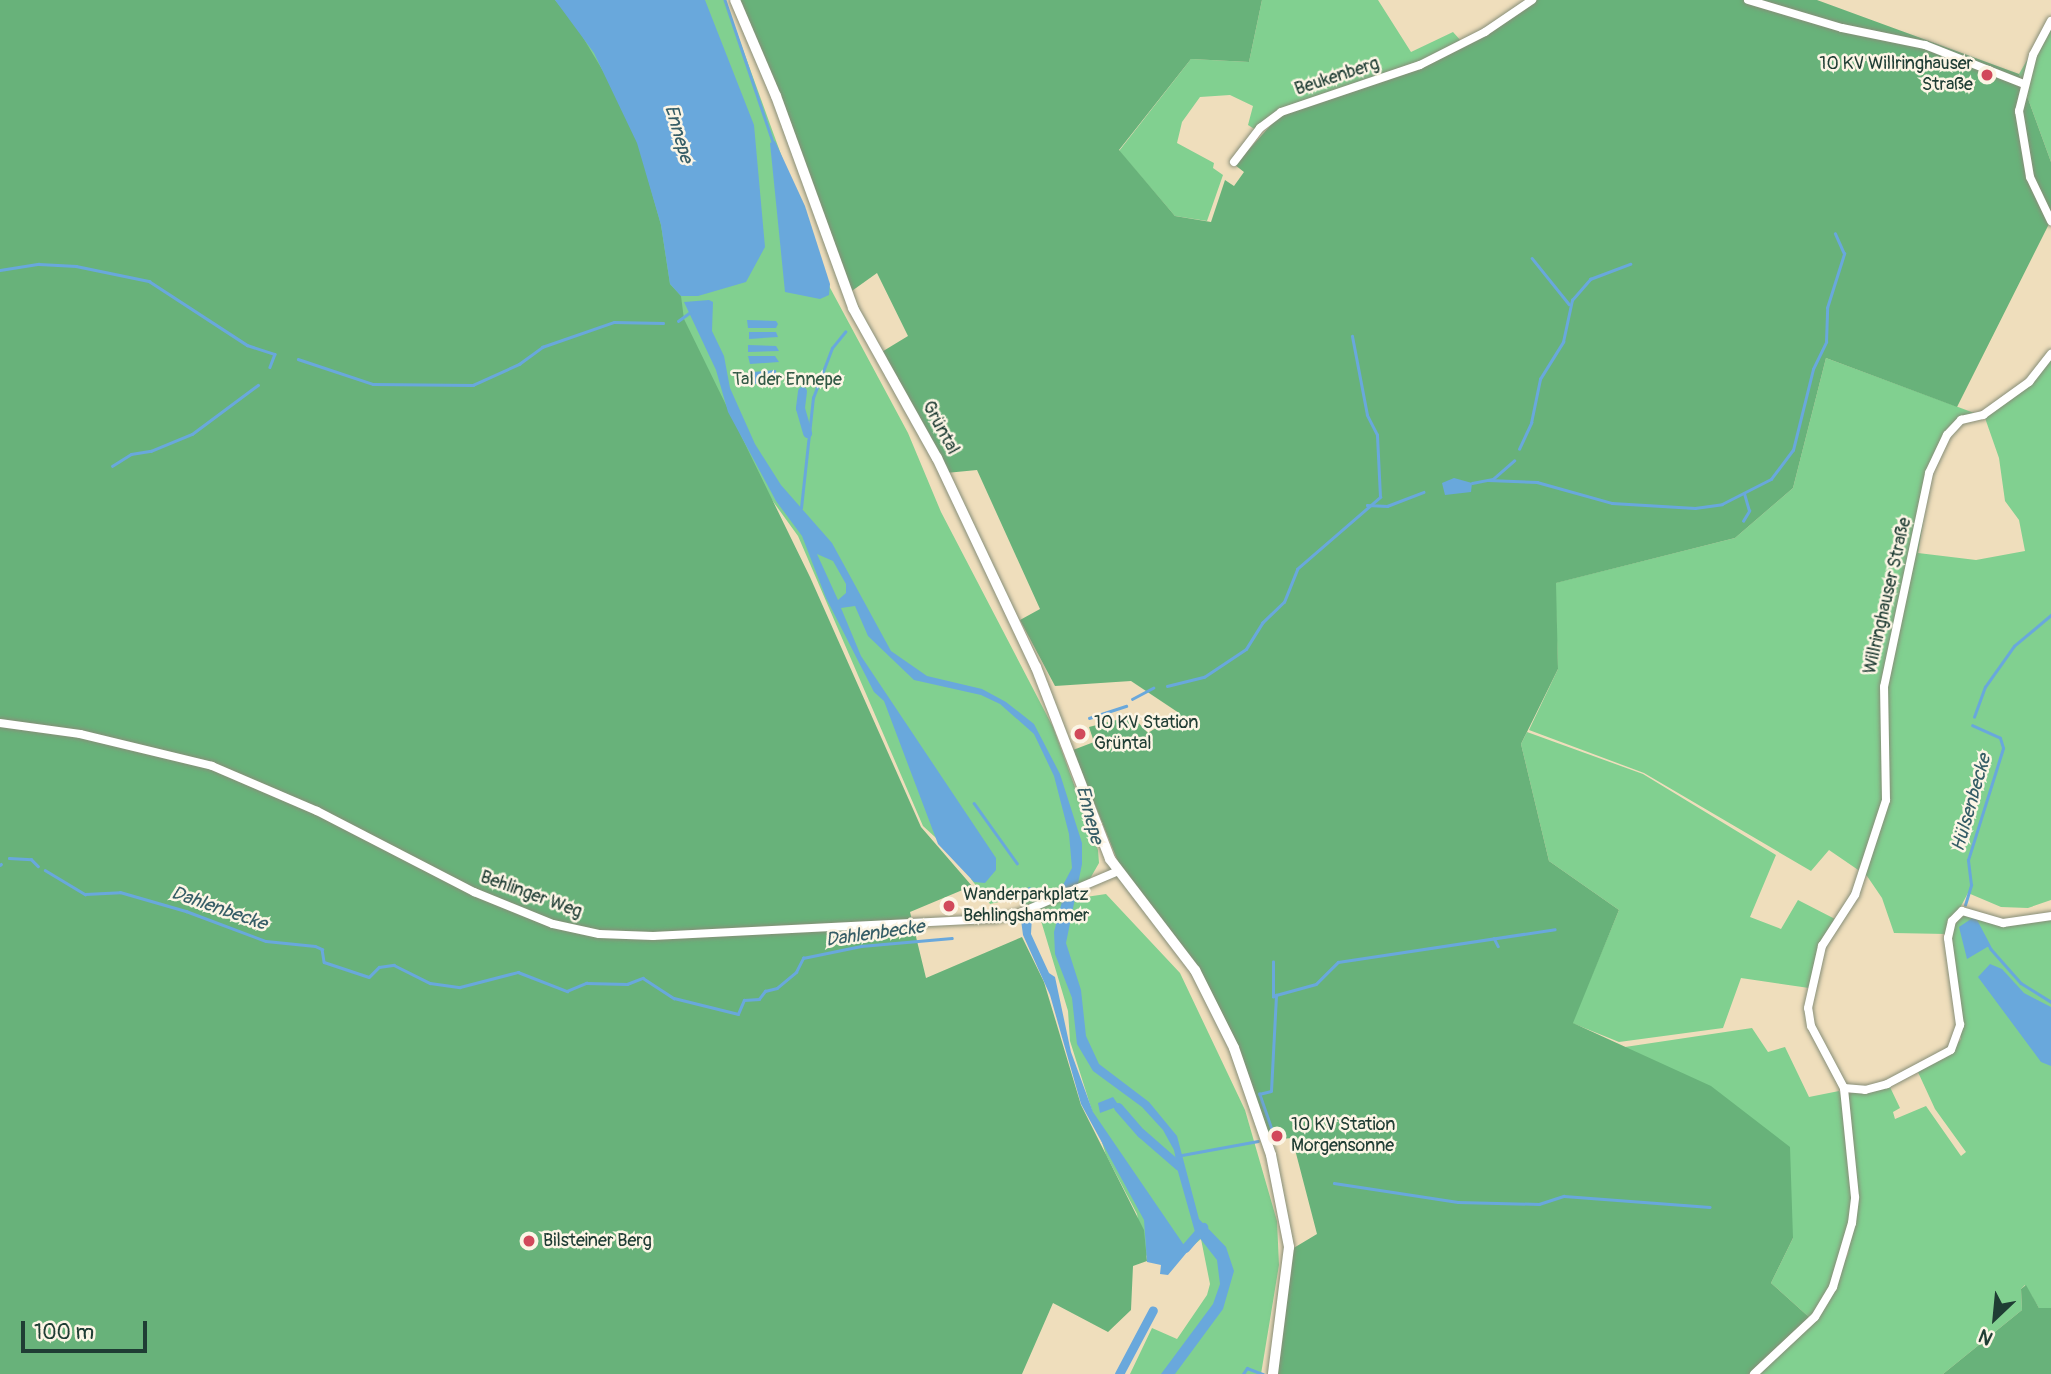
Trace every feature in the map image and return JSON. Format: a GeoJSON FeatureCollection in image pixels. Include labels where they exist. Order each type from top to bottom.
{"type":"FeatureCollection","features":[{"type":"Feature","properties":{"kind":"street","name":"Grüntal"},"geometry":{"type":"LineString","coordinates":[[735,0],[776,96],[853,308],[937,458],[1036,667],[1116,872],[1205,986],[1234,1048],[1271,1155],[1289,1247],[1273,1374]]}},
{"type":"Feature","properties":{"kind":"street","name":"Beukenberg"},"geometry":{"type":"LineString","coordinates":[[1234,162],[1260,128],[1281,112],[1420,65],[1464,43],[1532,0]]}},
{"type":"Feature","properties":{"kind":"street"},"geometry":{"type":"LineString","coordinates":[[1748,0],[1843,28],[1926,45],[2024,83]]}},
{"type":"Feature","properties":{"kind":"street"},"geometry":{"type":"LineString","coordinates":[[2051,21],[2024,83],[2020,111],[2030,177],[2051,221]]}},
{"type":"Feature","properties":{"kind":"street","name":"Willringhauser Straße"},"geometry":{"type":"LineString","coordinates":[[1754,1374],[1815,1317],[1846,1255],[1855,1197],[1844,1088],[1811,1026],[1808,1008],[1822,946],[1855,895],[1886,800],[1884,687],[1929,474],[1947,435],[1961,420],[1983,415],[2029,382],[2051,354]]}},
{"type":"Feature","properties":{"kind":"street","name":"Behlinger Weg"},"geometry":{"type":"LineString","coordinates":[[0,723],[80,734],[212,766],[317,811],[474,892],[576,930],[653,936],[982,920],[1017,914],[1116,872]]}},
{"type":"Feature","properties":{"kind":"street"},"geometry":{"type":"LineString","coordinates":[[1844,1088],[1865,1090],[1887,1084],[1944,1056],[1955,1044],[1960,1025],[1948,938],[1952,921],[1962,911],[2003,923],[2051,916]]}},
{"type":"Feature","properties":{"kind":"green space"},"geometry":{"type":"Polygon","coordinates":[[[0,0],[555,0],[575,24],[609,81],[638,143],[661,225],[670,284],[681,296],[684,319],[810,577],[921,827],[972,886],[910,912],[926,978],[1022,937],[1044,982],[1081,1105],[1144,1230],[1147,1261],[1133,1266],[1131,1310],[1108,1332],[1053,1303],[1022,1374],[0,1374],[0,0]]]}},
{"type":"Feature","properties":{"kind":"green space","name":"Tal der Ennepe"},"geometry":{"type":"Polygon","coordinates":[[[533,0],[725,0],[828,284],[908,433],[941,512],[1053,727],[1098,850],[1099,863],[1079,898],[1106,894],[1180,973],[1245,1110],[1277,1221],[1279,1265],[1261,1374],[1130,1374],[1152,1328],[1177,1339],[1207,1295],[1210,1284],[1201,1239],[1173,1262],[1144,1255],[1137,1214],[1106,1155],[1070,1041],[1068,1011],[1039,914],[1016,898],[990,904],[971,879],[970,869],[923,826],[798,536],[772,500],[738,467],[533,0]]]}},
{"type":"Feature","properties":{"kind":"green space"},"geometry":{"type":"Polygon","coordinates":[[[736,0],[1262,0],[1249,62],[1191,59],[1119,150],[1175,216],[1211,222],[1225,180],[1234,186],[1244,172],[1235,165],[1278,117],[1465,45],[1537,0],[1817,0],[2019,74],[2051,162],[2051,220],[1957,407],[1826,358],[1793,488],[1735,538],[1556,583],[1558,669],[1521,744],[1549,861],[1619,910],[1573,1023],[1711,1086],[1790,1147],[1793,1238],[1771,1283],[1810,1318],[1750,1374],[1276,1374],[1292,1249],[1317,1234],[1292,1138],[1270,1140],[1233,1035],[1121,869],[1073,750],[1094,742],[1089,727],[1132,716],[1148,733],[1179,713],[1131,681],[1055,686],[1020,620],[1040,609],[977,470],[946,473],[880,353],[908,336],[877,273],[849,293],[736,0]]]}},
{"type":"Feature","properties":{"kind":"green space"},"geometry":{"type":"Polygon","coordinates":[[[1262,0],[1378,0],[1411,52],[1453,32],[1462,42],[1401,70],[1283,109],[1256,130],[1248,125],[1253,106],[1230,95],[1200,97],[1182,122],[1177,143],[1214,163],[1213,168],[1223,175],[1207,221],[1175,216],[1119,151],[1191,59],[1249,62],[1262,0]]]}},
{"type":"Feature","properties":{"kind":"green space"},"geometry":{"type":"Polygon","coordinates":[[[2051,19],[2051,162],[2019,74],[2051,19]]]}},
{"type":"Feature","properties":{"kind":"green space"},"geometry":{"type":"Polygon","coordinates":[[[2051,357],[2051,900],[2028,908],[2001,907],[1968,893],[1946,934],[1894,933],[1882,898],[1867,876],[1829,850],[1811,871],[1644,773],[1529,730],[1558,669],[1555,583],[1735,538],[1793,488],[1826,358],[1985,417],[2051,357]],[[1985,418],[1963,421],[1948,436],[1931,474],[1918,553],[1976,560],[2025,551],[2019,520],[2005,501],[1999,458],[1985,418]]]}},
{"type":"Feature","properties":{"kind":"green space"},"geometry":{"type":"Polygon","coordinates":[[[1527,732],[1643,774],[1776,855],[1750,917],[1781,929],[1798,900],[1835,919],[1809,988],[1741,978],[1723,1028],[1619,1042],[1572,1023],[1619,910],[1549,861],[1521,744],[1527,732]]]}},
{"type":"Feature","properties":{"kind":"green space"},"geometry":{"type":"Polygon","coordinates":[[[1966,914],[2003,925],[2051,917],[2051,1308],[2039,1308],[2025,1285],[2021,1289],[2022,1310],[1943,1374],[1757,1374],[1817,1318],[1848,1254],[1857,1197],[1847,1094],[1889,1085],[1900,1108],[1893,1112],[1895,1119],[1926,1106],[1961,1156],[1966,1152],[1935,1109],[1917,1070],[1945,1058],[1961,1039],[1950,938],[1954,924],[1966,914]]]}},
{"type":"Feature","properties":{"kind":"green space"},"geometry":{"type":"Polygon","coordinates":[[[1752,1028],[1768,1052],[1785,1047],[1809,1097],[1839,1091],[1841,1095],[1853,1196],[1850,1222],[1831,1286],[1810,1318],[1771,1283],[1793,1238],[1625,1047],[1752,1028]]]}},
{"type":"Feature","properties":{"kind":"green space"},"geometry":{"type":"Polygon","coordinates":[[[2026,1285],[2039,1308],[2051,1308],[2051,1374],[1943,1374],[2022,1310],[2021,1289],[2026,1285]]]}},
{"type":"Feature","properties":{"kind":"water","name":"Ennepe"},"geometry":{"type":"Polygon","coordinates":[[[555,0],[705,0],[754,125],[765,247],[746,282],[698,296],[681,296],[670,284],[661,225],[637,143],[594,53],[555,0]]]}},
{"type":"Feature","properties":{"kind":"water"},"geometry":{"type":"Polygon","coordinates":[[[775,141],[805,206],[830,284],[829,295],[820,299],[785,292],[770,143],[775,141]]]}},
{"type":"Feature","properties":{"kind":"water"},"geometry":{"type":"Polygon","coordinates":[[[684,302],[713,302],[712,331],[724,356],[730,388],[755,444],[781,485],[832,543],[891,651],[927,676],[982,689],[1006,702],[1034,724],[1060,774],[1082,843],[1082,864],[1066,943],[1081,990],[1086,1036],[1099,1064],[1149,1102],[1177,1136],[1199,1219],[1226,1247],[1234,1271],[1223,1309],[1175,1374],[1161,1374],[1213,1304],[1220,1284],[1217,1260],[1195,1232],[1177,1168],[1170,1163],[1176,1160],[1174,1150],[1163,1130],[1142,1107],[1093,1071],[1077,1044],[1072,998],[1055,954],[1054,932],[1065,890],[1062,887],[1072,868],[1069,834],[1054,776],[1034,734],[1000,704],[981,695],[914,680],[868,636],[855,606],[841,608],[861,656],[996,858],[996,870],[985,883],[974,882],[938,844],[884,701],[874,692],[826,598],[802,536],[776,501],[728,412],[716,370],[684,302]],[[817,554],[838,600],[846,593],[846,584],[833,561],[817,554]]]}},
{"type":"Feature","properties":{"kind":"water"},"geometry":{"type":"Polygon","coordinates":[[[747,320],[776,321],[778,324],[776,328],[748,328],[747,320]]]}},
{"type":"Feature","properties":{"kind":"water"},"geometry":{"type":"Polygon","coordinates":[[[749,332],[776,332],[778,337],[749,339],[749,332]]]}},
{"type":"Feature","properties":{"kind":"water"},"geometry":{"type":"Polygon","coordinates":[[[748,345],[776,346],[779,351],[748,352],[748,345]]]}},
{"type":"Feature","properties":{"kind":"water"},"geometry":{"type":"Polygon","coordinates":[[[748,356],[775,356],[779,362],[750,364],[748,356]]]}},
{"type":"Feature","properties":{"kind":"water"},"geometry":{"type":"Polygon","coordinates":[[[776,370],[777,382],[749,384],[748,372],[776,370]]]}},
{"type":"Feature","properties":{"kind":"water"},"geometry":{"type":"Polygon","coordinates":[[[1454,478],[1472,483],[1471,492],[1445,495],[1442,483],[1454,478]]]}},
{"type":"Feature","properties":{"kind":"water"},"geometry":{"type":"Polygon","coordinates":[[[1032,916],[1031,934],[1049,973],[1055,977],[1071,1052],[1093,1112],[1188,1251],[1168,1275],[1160,1274],[1161,1265],[1147,1262],[1144,1220],[1081,1104],[1050,995],[1023,935],[1021,920],[1032,916]]]}},
{"type":"Feature","properties":{"kind":"water"},"geometry":{"type":"Polygon","coordinates":[[[1974,917],[1989,946],[1967,959],[1959,927],[1974,917]]]}},
{"type":"Feature","properties":{"kind":"water"},"geometry":{"type":"Polygon","coordinates":[[[1990,964],[2002,969],[2024,993],[2051,1007],[2051,1066],[2041,1062],[1978,977],[1990,964]]]}},
{"type":"Feature","properties":{"kind":"water"},"geometry":{"type":"Polygon","coordinates":[[[1113,1097],[1119,1106],[1100,1113],[1098,1103],[1113,1097]]]}},
{"type":"Feature","properties":{"kind":"waterway"},"geometry":{"type":"LineString","coordinates":[[725,0],[773,142]]}},
{"type":"Feature","properties":{"kind":"waterway"},"geometry":{"type":"LineString","coordinates":[[1488,480],[1537,482],[1612,503],[1695,508],[1722,504],[1771,479],[1793,450],[1813,369],[1826,342],[1827,308],[1844,254],[1835,234]]}},
{"type":"Feature","properties":{"kind":"waterway"},"geometry":{"type":"LineString","coordinates":[[1532,258],[1569,304]]}},
{"type":"Feature","properties":{"kind":"waterway"},"geometry":{"type":"LineString","coordinates":[[0,270],[39,264],[76,266],[149,281],[247,345],[275,354],[270,367]]}},
{"type":"Feature","properties":{"kind":"waterway"},"geometry":{"type":"LineString","coordinates":[[1519,449],[1531,423],[1540,379],[1563,342],[1572,300],[1590,279],[1630,264]]}},
{"type":"Feature","properties":{"kind":"waterway"},"geometry":{"type":"LineString","coordinates":[[678,321],[692,311]]}},
{"type":"Feature","properties":{"kind":"waterway"},"geometry":{"type":"LineString","coordinates":[[298,359],[373,384],[473,385],[519,364],[542,347],[614,322],[663,323]]}},
{"type":"Feature","properties":{"kind":"waterway"},"geometry":{"type":"LineString","coordinates":[[801,508],[813,398],[832,348],[845,332]]}},
{"type":"Feature","properties":{"kind":"waterway"},"geometry":{"type":"LineString","coordinates":[[1167,686],[1204,677],[1246,649],[1262,623],[1284,602],[1297,569],[1380,497],[1377,435],[1367,415],[1352,336]]}},
{"type":"Feature","properties":{"kind":"waterway"},"geometry":{"type":"LineString","coordinates":[[112,466],[131,454],[151,451],[192,434],[258,385]]}},
{"type":"Feature","properties":{"kind":"waterway"},"geometry":{"type":"LineString","coordinates":[[802,391],[800,408],[807,433]]}},
{"type":"Feature","properties":{"kind":"waterway"},"geometry":{"type":"LineString","coordinates":[[1472,483],[1493,479],[1514,461]]}},
{"type":"Feature","properties":{"kind":"waterway"},"geometry":{"type":"LineString","coordinates":[[1367,505],[1387,506],[1423,492]]}},
{"type":"Feature","properties":{"kind":"waterway"},"geometry":{"type":"LineString","coordinates":[[1743,521],[1749,511],[1744,494]]}},
{"type":"Feature","properties":{"kind":"waterway","name":"Hülsenbecke"},"geometry":{"type":"LineString","coordinates":[[1974,717],[1985,687],[2014,646],[2051,615]]}},
{"type":"Feature","properties":{"kind":"waterway"},"geometry":{"type":"LineString","coordinates":[[1132,699],[1153,688]]}},
{"type":"Feature","properties":{"kind":"waterway"},"geometry":{"type":"LineString","coordinates":[[1089,718],[1126,706]]}},
{"type":"Feature","properties":{"kind":"waterway","name":"Hülsenbecke"},"geometry":{"type":"LineString","coordinates":[[1965,905],[1971,885],[1968,860],[2003,748],[2000,738],[1973,726]]}},
{"type":"Feature","properties":{"kind":"waterway"},"geometry":{"type":"LineString","coordinates":[[974,803],[1017,863]]}},
{"type":"Feature","properties":{"kind":"waterway","name":"Dahlenbecke"},"geometry":{"type":"LineString","coordinates":[[9,858],[31,859],[38,866]]}},
{"type":"Feature","properties":{"kind":"waterway","name":"Dahlenbecke"},"geometry":{"type":"LineString","coordinates":[[45,870],[85,894],[120,892],[186,911],[266,941],[315,946],[322,949],[324,962],[369,977],[379,967],[394,965],[430,983],[460,987],[518,972],[567,991],[586,983],[627,984],[643,978],[674,998],[738,1014],[744,1000],[759,999],[765,991],[777,988],[796,972],[803,958],[861,946],[952,938]]}},
{"type":"Feature","properties":{"kind":"waterway"},"geometry":{"type":"LineString","coordinates":[[1029,888],[1045,896],[1062,887]]}},
{"type":"Feature","properties":{"kind":"waterway","name":"Hülsenbecke"},"geometry":{"type":"LineString","coordinates":[[1974,917],[1991,949],[2021,983],[2051,1002]]}},
{"type":"Feature","properties":{"kind":"waterway"},"geometry":{"type":"LineString","coordinates":[[1271,1128],[1259,1094],[1271,1091],[1276,995],[1316,984],[1338,962],[1555,929]]}},
{"type":"Feature","properties":{"kind":"waterway"},"geometry":{"type":"LineString","coordinates":[[1494,938],[1498,946]]}},
{"type":"Feature","properties":{"kind":"waterway"},"geometry":{"type":"LineString","coordinates":[[1273,962],[1273,997]]}},
{"type":"Feature","properties":{"kind":"waterway"},"geometry":{"type":"LineString","coordinates":[[1118,1107],[1141,1133],[1179,1166]]}},
{"type":"Feature","properties":{"kind":"waterway"},"geometry":{"type":"LineString","coordinates":[[1182,1155],[1258,1141]]}},
{"type":"Feature","properties":{"kind":"waterway"},"geometry":{"type":"LineString","coordinates":[[1334,1183],[1458,1202],[1539,1204],[1564,1196],[1710,1207]]}},
{"type":"Feature","properties":{"kind":"waterway"},"geometry":{"type":"LineString","coordinates":[[1185,1248],[1203,1227]]}},
{"type":"Feature","properties":{"kind":"waterway"},"geometry":{"type":"LineString","coordinates":[[1119,1374],[1153,1310]]}},
{"type":"Feature","properties":{"kind":"waterway"},"geometry":{"type":"LineString","coordinates":[[1243,1374],[1247,1368],[1263,1374]]}},
{"type":"Feature","properties":{"kind":"place","name":"10 KV Willringhauser Straße"},"geometry":{"type":"Point","coordinates":[1987,75]}},
{"type":"Feature","properties":{"kind":"place","name":"10 KV Station Grüntal"},"geometry":{"type":"Point","coordinates":[1080,734]}},
{"type":"Feature","properties":{"kind":"place","name":"Wanderparkplatz Behlingshammer"},"geometry":{"type":"Point","coordinates":[949,906]}},
{"type":"Feature","properties":{"kind":"place","name":"10 KV Station Morgensonne"},"geometry":{"type":"Point","coordinates":[1277,1136]}},
{"type":"Feature","properties":{"kind":"place","name":"Bilsteiner Berg"},"geometry":{"type":"Point","coordinates":[529,1241]}}]}
